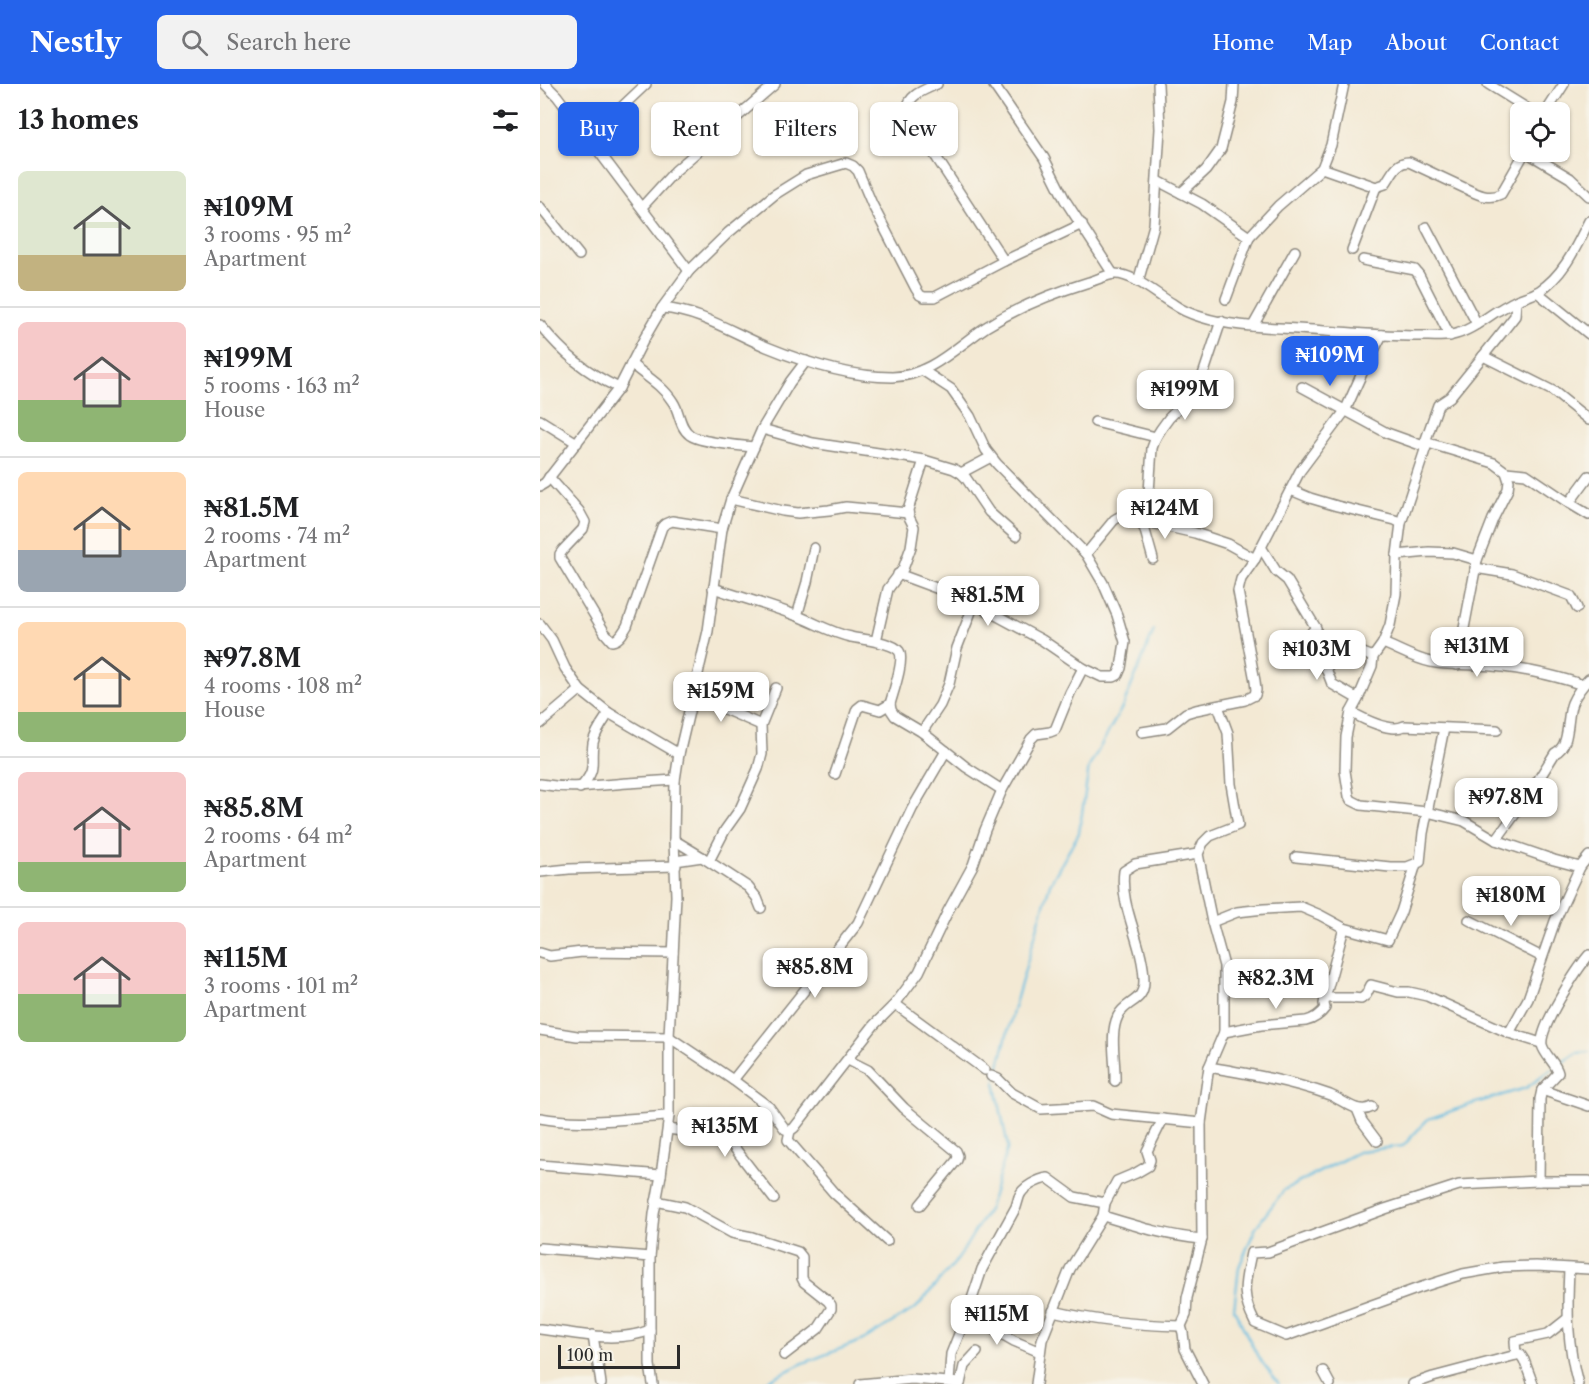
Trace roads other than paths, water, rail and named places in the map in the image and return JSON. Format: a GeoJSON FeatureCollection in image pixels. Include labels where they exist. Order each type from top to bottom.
{"type":"FeatureCollection","features":[{"type":"Feature","properties":{"kind":"street"},"geometry":{"type":"LineString","coordinates":[[545,84],[562,102]]}},
{"type":"Feature","properties":{"kind":"street"},"geometry":{"type":"LineString","coordinates":[[627,102],[646,84]]}},
{"type":"Feature","properties":{"kind":"street"},"geometry":{"type":"LineString","coordinates":[[642,207],[675,171],[775,84]]}},
{"type":"Feature","properties":{"kind":"street"},"geometry":{"type":"LineString","coordinates":[[937,84],[914,91],[907,109],[1004,261]]}},
{"type":"Feature","properties":{"kind":"street"},"geometry":{"type":"LineString","coordinates":[[993,84],[1044,158],[1065,200],[1113,274]]}},
{"type":"Feature","properties":{"kind":"street"},"geometry":{"type":"LineString","coordinates":[[1138,282],[1154,225],[1160,129],[1158,84]]}},
{"type":"Feature","properties":{"kind":"street"},"geometry":{"type":"LineString","coordinates":[[1181,193],[1206,170],[1221,149],[1233,102],[1234,84]]}},
{"type":"Feature","properties":{"kind":"street"},"geometry":{"type":"LineString","coordinates":[[1226,299],[1249,237],[1278,206],[1322,168],[1331,145],[1344,84]]}},
{"type":"Feature","properties":{"kind":"street"},"geometry":{"type":"LineString","coordinates":[[1488,84],[1517,102]]}},
{"type":"Feature","properties":{"kind":"street"},"geometry":{"type":"LineString","coordinates":[[1552,102],[1564,84]]}},
{"type":"Feature","properties":{"kind":"street"},"geometry":{"type":"LineString","coordinates":[[603,156],[689,271]]}},
{"type":"Feature","properties":{"kind":"street"},"geometry":{"type":"LineString","coordinates":[[1322,168],[1376,187],[1385,184],[1400,164],[1409,162],[1481,195],[1497,196],[1501,194],[1519,162]]}},
{"type":"Feature","properties":{"kind":"street"},"geometry":{"type":"LineString","coordinates":[[1542,162],[1570,178],[1589,196]]}},
{"type":"Feature","properties":{"kind":"street"},"geometry":{"type":"LineString","coordinates":[[540,486],[620,388],[662,308],[689,271],[728,233],[774,195],[806,175],[846,163],[854,166],[906,272],[920,295],[928,298],[935,297],[1082,224]]}},
{"type":"Feature","properties":{"kind":"street"},"geometry":{"type":"LineString","coordinates":[[1158,181],[1202,204],[1249,237]]}},
{"type":"Feature","properties":{"kind":"street"},"geometry":{"type":"LineString","coordinates":[[1352,250],[1376,187]]}},
{"type":"Feature","properties":{"kind":"street"},"geometry":{"type":"LineString","coordinates":[[540,207],[579,255]]}},
{"type":"Feature","properties":{"kind":"street"},"geometry":{"type":"LineString","coordinates":[[662,308],[689,313],[767,347],[806,361],[838,370],[893,377],[915,373],[940,361],[1011,312],[1113,274],[1128,277],[1190,314],[1203,318],[1253,326],[1382,335],[1450,336],[1537,292],[1559,273],[1589,221]]}},
{"type":"Feature","properties":{"kind":"street"},"geometry":{"type":"LineString","coordinates":[[1426,227],[1477,324]]}},
{"type":"Feature","properties":{"kind":"street"},"geometry":{"type":"LineString","coordinates":[[1253,326],[1295,251]]}},
{"type":"Feature","properties":{"kind":"street"},"geometry":{"type":"LineString","coordinates":[[1363,260],[1415,270],[1450,336]]}},
{"type":"Feature","properties":{"kind":"street"},"geometry":{"type":"LineString","coordinates":[[1537,292],[1589,334]]}},
{"type":"Feature","properties":{"kind":"street"},"geometry":{"type":"LineString","coordinates":[[1516,301],[1515,316],[1450,397],[1438,405],[1401,523],[1394,608],[1390,625],[1383,643],[1373,657],[1372,666],[1351,712],[1346,737],[1345,771],[1351,800],[1361,805],[1427,812],[1464,821],[1496,840],[1580,867]]}},
{"type":"Feature","properties":{"kind":"street"},"geometry":{"type":"LineString","coordinates":[[1153,559],[1146,525],[1152,448],[1156,437],[1169,418],[1193,394],[1203,375],[1221,321]]}},
{"type":"Feature","properties":{"kind":"street"},"geometry":{"type":"LineString","coordinates":[[540,325],[574,361],[598,378],[620,388]]}},
{"type":"Feature","properties":{"kind":"street"},"geometry":{"type":"LineString","coordinates":[[1142,732],[1167,728],[1186,713],[1250,699],[1255,695],[1238,591],[1241,579],[1255,559],[1300,471],[1345,411],[1382,335]]}},
{"type":"Feature","properties":{"kind":"street"},"geometry":{"type":"LineString","coordinates":[[1484,356],[1553,391],[1589,420]]}},
{"type":"Feature","properties":{"kind":"street"},"geometry":{"type":"LineString","coordinates":[[653,1384],[650,1365],[650,1257],[669,1116],[669,1037],[676,864],[675,780],[708,631],[712,588],[722,529],[731,499],[762,429],[790,382],[806,361]]}},
{"type":"Feature","properties":{"kind":"street"},"geometry":{"type":"LineString","coordinates":[[631,364],[660,386],[675,403],[684,429],[692,437],[754,447]]}},
{"type":"Feature","properties":{"kind":"street"},"geometry":{"type":"LineString","coordinates":[[898,574],[966,599],[1042,640],[1083,668],[1102,677],[1118,675],[1125,642],[1117,615],[1103,583],[1086,554],[986,450],[970,416],[951,389],[922,370]]}},
{"type":"Feature","properties":{"kind":"street"},"geometry":{"type":"LineString","coordinates":[[1302,387],[1387,433],[1494,463],[1506,472],[1526,474],[1589,515]]}},
{"type":"Feature","properties":{"kind":"street"},"geometry":{"type":"LineString","coordinates":[[540,420],[577,443]]}},
{"type":"Feature","properties":{"kind":"street"},"geometry":{"type":"LineString","coordinates":[[1095,422],[1156,437]]}},
{"type":"Feature","properties":{"kind":"street"},"geometry":{"type":"LineString","coordinates":[[762,429],[813,443],[924,459],[954,469],[961,473],[989,512],[1016,536]]}},
{"type":"Feature","properties":{"kind":"street"},"geometry":{"type":"LineString","coordinates":[[961,473],[992,457]]}},
{"type":"Feature","properties":{"kind":"street"},"geometry":{"type":"LineString","coordinates":[[876,641],[888,589],[903,568],[914,531],[908,513],[924,459]]}},
{"type":"Feature","properties":{"kind":"street"},"geometry":{"type":"LineString","coordinates":[[1457,665],[1476,564],[1493,519],[1508,489],[1509,481],[1506,472]]}},
{"type":"Feature","properties":{"kind":"street"},"geometry":{"type":"LineString","coordinates":[[1569,503],[1589,476]]}},
{"type":"Feature","properties":{"kind":"street"},"geometry":{"type":"LineString","coordinates":[[549,477],[579,511],[585,522],[583,530],[563,550],[560,558],[605,633],[612,640],[620,637],[627,626],[662,527],[672,521],[722,529]]}},
{"type":"Feature","properties":{"kind":"street"},"geometry":{"type":"LineString","coordinates":[[1291,490],[1310,498],[1401,523]]}},
{"type":"Feature","properties":{"kind":"street"},"geometry":{"type":"LineString","coordinates":[[731,499],[798,513],[846,507],[908,513]]}},
{"type":"Feature","properties":{"kind":"street"},"geometry":{"type":"LineString","coordinates":[[1086,554],[1118,517],[1124,516],[1146,525],[1195,533],[1228,544],[1255,559]]}},
{"type":"Feature","properties":{"kind":"street"},"geometry":{"type":"LineString","coordinates":[[1261,547],[1276,571],[1287,580],[1316,628],[1312,632]]}},
{"type":"Feature","properties":{"kind":"street"},"geometry":{"type":"LineString","coordinates":[[797,616],[807,582],[813,548]]}},
{"type":"Feature","properties":{"kind":"street"},"geometry":{"type":"LineString","coordinates":[[1397,555],[1429,552],[1453,553],[1476,564],[1540,583],[1571,596],[1577,608]]}},
{"type":"Feature","properties":{"kind":"street"},"geometry":{"type":"LineString","coordinates":[[712,588],[797,616],[830,632],[876,641],[898,649],[901,654],[890,704],[895,716],[922,732],[966,767],[1002,790]]}},
{"type":"Feature","properties":{"kind":"street"},"geometry":{"type":"LineString","coordinates":[[922,732],[940,705],[949,684],[957,648],[974,604]]}},
{"type":"Feature","properties":{"kind":"street"},"geometry":{"type":"LineString","coordinates":[[540,624],[552,640],[565,668],[580,690],[609,713],[679,754]]}},
{"type":"Feature","properties":{"kind":"street"},"geometry":{"type":"LineString","coordinates":[[1312,632],[1373,657]]}},
{"type":"Feature","properties":{"kind":"street"},"geometry":{"type":"LineString","coordinates":[[1312,632],[1332,684],[1358,699]]}},
{"type":"Feature","properties":{"kind":"street"},"geometry":{"type":"LineString","coordinates":[[1383,643],[1430,662],[1500,667],[1586,682],[1571,706],[1562,749],[1555,753],[1529,795],[1496,840]]}},
{"type":"Feature","properties":{"kind":"street"},"geometry":{"type":"LineString","coordinates":[[887,1241],[826,1184],[788,1140],[790,1131],[874,1025],[895,1004],[920,972],[948,911],[973,865],[1002,790],[1036,734],[1055,730],[1083,668]]}},
{"type":"Feature","properties":{"kind":"street"},"geometry":{"type":"LineString","coordinates":[[540,872],[676,864],[706,859],[740,809],[758,769],[762,754],[761,725],[776,688]]}},
{"type":"Feature","properties":{"kind":"street"},"geometry":{"type":"LineString","coordinates":[[540,724],[580,690]]}},
{"type":"Feature","properties":{"kind":"street"},"geometry":{"type":"LineString","coordinates":[[693,695],[761,725]]}},
{"type":"Feature","properties":{"kind":"street"},"geometry":{"type":"LineString","coordinates":[[835,774],[857,709],[862,705],[878,710],[890,704]]}},
{"type":"Feature","properties":{"kind":"street"},"geometry":{"type":"LineString","coordinates":[[1203,1384],[1185,1349],[1181,1326],[1186,1315],[1187,1298],[1202,1239],[1201,1123],[1209,1067],[1224,1032],[1224,966],[1198,854],[1203,843],[1210,836],[1238,825],[1231,784],[1228,734],[1218,706]]}},
{"type":"Feature","properties":{"kind":"street"},"geometry":{"type":"LineString","coordinates":[[1351,712],[1365,721],[1400,729],[1404,726],[1497,730]]}},
{"type":"Feature","properties":{"kind":"street"},"geometry":{"type":"LineString","coordinates":[[580,788],[591,775],[595,734],[609,713]]}},
{"type":"Feature","properties":{"kind":"street"},"geometry":{"type":"LineString","coordinates":[[1296,857],[1390,867],[1407,867],[1420,862],[1427,812],[1444,728]]}},
{"type":"Feature","properties":{"kind":"street"},"geometry":{"type":"LineString","coordinates":[[734,1080],[858,923],[912,809],[946,751]]}},
{"type":"Feature","properties":{"kind":"street"},"geometry":{"type":"LineString","coordinates":[[540,784],[580,788],[675,780]]}},
{"type":"Feature","properties":{"kind":"street"},"geometry":{"type":"LineString","coordinates":[[674,840],[748,887],[757,898],[761,908]]}},
{"type":"Feature","properties":{"kind":"street"},"geometry":{"type":"LineString","coordinates":[[1115,1081],[1114,1045],[1117,1019],[1127,1006],[1138,999],[1144,987],[1141,959],[1128,910],[1123,880],[1124,871],[1135,864],[1198,854]]}},
{"type":"Feature","properties":{"kind":"street"},"geometry":{"type":"LineString","coordinates":[[1509,1033],[1528,999],[1555,921],[1580,867],[1589,856]]}},
{"type":"Feature","properties":{"kind":"street"},"geometry":{"type":"LineString","coordinates":[[1212,922],[1237,912],[1301,907],[1344,928],[1388,940],[1401,912],[1416,864]]}},
{"type":"Feature","properties":{"kind":"street"},"geometry":{"type":"LineString","coordinates":[[1469,920],[1542,957]]}},
{"type":"Feature","properties":{"kind":"street"},"geometry":{"type":"LineString","coordinates":[[1224,1032],[1261,1025],[1312,1020],[1321,1014],[1325,1008],[1325,998],[1344,928]]}},
{"type":"Feature","properties":{"kind":"street"},"geometry":{"type":"LineString","coordinates":[[540,953],[550,956],[582,952],[673,953]]}},
{"type":"Feature","properties":{"kind":"street"},"geometry":{"type":"LineString","coordinates":[[1539,1181],[1540,1099],[1542,1090],[1558,1073],[1541,1043],[1554,1010],[1578,967],[1589,955]]}},
{"type":"Feature","properties":{"kind":"street"},"geometry":{"type":"LineString","coordinates":[[1325,998],[1361,999],[1371,985],[1398,992],[1409,992],[1427,996],[1509,1033],[1541,1043]]}},
{"type":"Feature","properties":{"kind":"street"},"geometry":{"type":"LineString","coordinates":[[895,1004],[998,1078],[1012,1093],[1041,1109],[1093,1106],[1111,1114],[1201,1123]]}},
{"type":"Feature","properties":{"kind":"street"},"geometry":{"type":"LineString","coordinates":[[540,1030],[577,1036],[669,1037],[734,1080],[769,1107],[785,1129],[790,1131]]}},
{"type":"Feature","properties":{"kind":"street"},"geometry":{"type":"LineString","coordinates":[[848,1060],[868,1071],[904,1108],[956,1151],[957,1160],[920,1205]]}},
{"type":"Feature","properties":{"kind":"street"},"geometry":{"type":"LineString","coordinates":[[1209,1067],[1256,1074],[1298,1085],[1341,1099],[1357,1109],[1372,1107]]}},
{"type":"Feature","properties":{"kind":"street"},"geometry":{"type":"LineString","coordinates":[[1542,1090],[1589,1106]]}},
{"type":"Feature","properties":{"kind":"street"},"geometry":{"type":"LineString","coordinates":[[1357,1109],[1362,1121],[1377,1141]]}},
{"type":"Feature","properties":{"kind":"street"},"geometry":{"type":"LineString","coordinates":[[540,1118],[570,1122],[621,1121],[669,1116]]}},
{"type":"Feature","properties":{"kind":"street"},"geometry":{"type":"LineString","coordinates":[[1036,1384],[1042,1340],[1070,1269],[1103,1216],[1105,1203],[1117,1181],[1148,1166],[1150,1160],[1147,1152],[1163,1119]]}},
{"type":"Feature","properties":{"kind":"street"},"geometry":{"type":"LineString","coordinates":[[668,1129],[723,1137],[730,1142],[774,1199]]}},
{"type":"Feature","properties":{"kind":"street"},"geometry":{"type":"LineString","coordinates":[[540,1165],[661,1175]]}},
{"type":"Feature","properties":{"kind":"street"},"geometry":{"type":"LineString","coordinates":[[949,1382],[951,1354],[982,1269],[1022,1192],[1042,1179],[1048,1178],[1074,1197],[1105,1203]]}},
{"type":"Feature","properties":{"kind":"street"},"geometry":{"type":"LineString","coordinates":[[1589,1181],[1459,1185],[1385,1209],[1268,1252],[1251,1253],[1244,1297],[1255,1323],[1286,1336],[1463,1274],[1503,1267],[1589,1269]]}},
{"type":"Feature","properties":{"kind":"street"},"geometry":{"type":"LineString","coordinates":[[656,1201],[685,1207],[732,1233],[798,1252],[802,1257],[804,1282],[828,1301],[831,1308],[818,1329],[784,1355]]}},
{"type":"Feature","properties":{"kind":"street"},"geometry":{"type":"LineString","coordinates":[[1103,1216],[1155,1232],[1202,1239]]}},
{"type":"Feature","properties":{"kind":"street"},"geometry":{"type":"LineString","coordinates":[[540,1248],[650,1257]]}},
{"type":"Feature","properties":{"kind":"street"},"geometry":{"type":"LineString","coordinates":[[1569,1269],[1567,1319],[1572,1360],[1578,1384]]}},
{"type":"Feature","properties":{"kind":"street"},"geometry":{"type":"LineString","coordinates":[[1053,1311],[1083,1318],[1129,1324],[1181,1326]]}},
{"type":"Feature","properties":{"kind":"street"},"geometry":{"type":"LineString","coordinates":[[967,1314],[1014,1341],[1040,1352]]}},
{"type":"Feature","properties":{"kind":"street"},"geometry":{"type":"LineString","coordinates":[[1516,1354],[1515,1341],[1548,1334],[1567,1319]]}},
{"type":"Feature","properties":{"kind":"street"},"geometry":{"type":"LineString","coordinates":[[540,1329],[622,1336],[650,1330]]}},
{"type":"Feature","properties":{"kind":"street"},"geometry":{"type":"LineString","coordinates":[[592,1335],[599,1363],[601,1384]]}},
{"type":"Feature","properties":{"kind":"street"},"geometry":{"type":"LineString","coordinates":[[860,1384],[912,1379],[960,1384],[964,1366],[977,1352]]}},
{"type":"Feature","properties":{"kind":"street"},"geometry":{"type":"LineString","coordinates":[[1413,1384],[1435,1380],[1520,1354],[1533,1384]]}},
{"type":"Feature","properties":{"kind":"street"},"geometry":{"type":"LineString","coordinates":[[1323,1371],[1330,1384]]}},
{"type":"Feature","properties":{"kind":"waterway"},"geometry":{"type":"LineString","coordinates":[[996,1077],[1050,884],[1079,833],[1089,767],[1124,704],[1154,630]]}},
{"type":"Feature","properties":{"kind":"waterway"},"geometry":{"type":"LineString","coordinates":[[1557,1066],[1576,1053],[1589,1052]]}},
{"type":"Feature","properties":{"kind":"waterway"},"geometry":{"type":"LineString","coordinates":[[1279,1384],[1258,1357],[1234,1309],[1239,1267],[1256,1227],[1284,1190],[1360,1151],[1403,1146],[1428,1119],[1526,1088],[1552,1069]]}},
{"type":"Feature","properties":{"kind":"waterway"},"geometry":{"type":"LineString","coordinates":[[761,1384],[801,1364],[863,1340],[916,1308],[958,1259],[989,1208],[1008,1147],[995,1082]]}}]}
